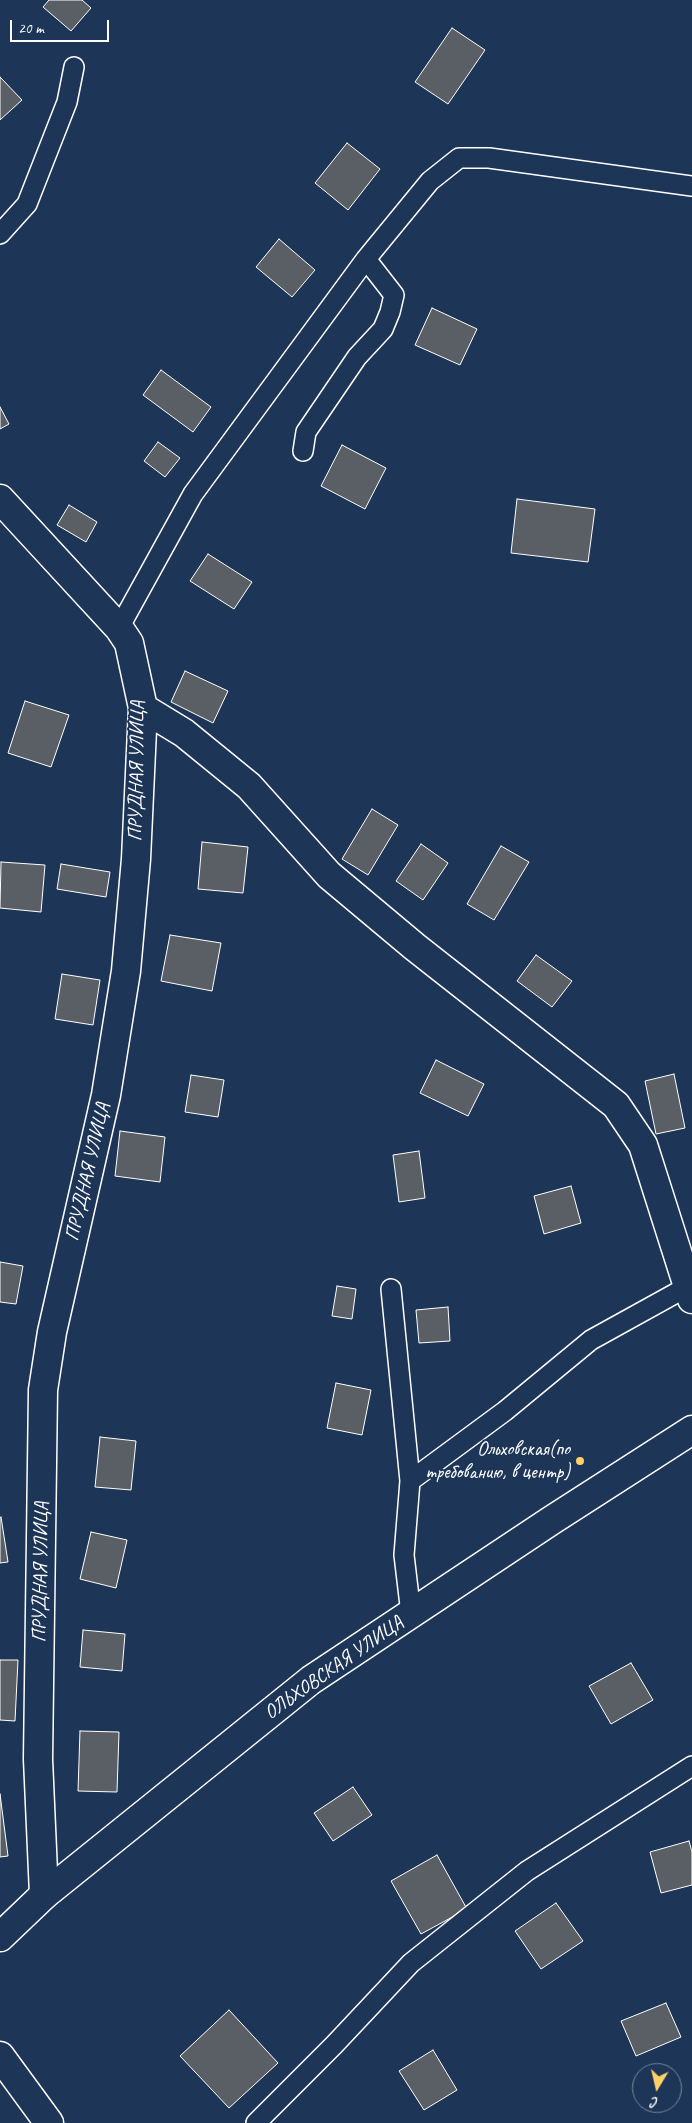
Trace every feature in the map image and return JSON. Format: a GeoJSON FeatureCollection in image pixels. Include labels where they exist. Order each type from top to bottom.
{"type":"FeatureCollection","features":[{"type":"Feature","properties":{"kind":"street","name":"ПРУДНАЯ УЛИЦА"},"geometry":{"type":"LineString","coordinates":[[0,499],[119,628],[128,643],[142,708],[136,859],[126,971],[106,1095],[52,1332],[44,1390],[38,1759],[44,1895]]}},
{"type":"Feature","properties":{"kind":"street"},"geometry":{"type":"LineString","coordinates":[[142,708],[184,733],[249,786],[330,875],[415,947],[616,1105],[643,1145],[690,1288]]}},
{"type":"Feature","properties":{"kind":"street","name":"ОЛЬХОВСКАЯ УЛИЦА"},"geometry":{"type":"LineString","coordinates":[[0,1937],[44,1895],[311,1680],[552,1520],[692,1430]]}},
{"type":"Feature","properties":{"kind":"street"},"geometry":{"type":"LineString","coordinates":[[0,2056],[49,2123]]}},
{"type":"Feature","properties":{"kind":"lane"},"geometry":{"type":"LineString","coordinates":[[0,234],[27,204],[67,102],[74,67]]}},
{"type":"Feature","properties":{"kind":"lane"},"geometry":{"type":"LineString","coordinates":[[119,628],[194,494],[366,259],[430,180],[459,158],[489,158],[692,186]]}},
{"type":"Feature","properties":{"kind":"lane"},"geometry":{"type":"LineString","coordinates":[[303,451],[306,432],[357,357],[383,329],[390,312],[394,295],[366,259]]}},
{"type":"Feature","properties":{"kind":"lane"},"geometry":{"type":"LineString","coordinates":[[410,1481],[505,1411],[591,1340],[690,1288]]}},
{"type":"Feature","properties":{"kind":"lane"},"geometry":{"type":"LineString","coordinates":[[391,1289],[410,1481],[404,1555],[411,1614]]}},
{"type":"Feature","properties":{"kind":"lane"},"geometry":{"type":"LineString","coordinates":[[256,2123],[334,2045],[411,1963],[527,1871],[692,1766]]}},
{"type":"Feature","properties":{"kind":"building"},"geometry":{"type":"Polygon","coordinates":[[[49,0],[82,0],[91,8],[71,31],[43,7],[49,0]]]}},
{"type":"Feature","properties":{"kind":"building"},"geometry":{"type":"Polygon","coordinates":[[[452,28],[485,50],[448,104],[415,82],[452,28]]]}},
{"type":"Feature","properties":{"kind":"building"},"geometry":{"type":"Polygon","coordinates":[[[0,77],[22,100],[0,120],[0,77]]]}},
{"type":"Feature","properties":{"kind":"building"},"geometry":{"type":"Polygon","coordinates":[[[347,143],[380,169],[348,210],[315,183],[347,143]]]}},
{"type":"Feature","properties":{"kind":"building"},"geometry":{"type":"Polygon","coordinates":[[[279,239],[315,270],[292,297],[256,267],[279,239]]]}},
{"type":"Feature","properties":{"kind":"building"},"geometry":{"type":"Polygon","coordinates":[[[432,308],[477,329],[460,365],[415,345],[432,308]]]}},
{"type":"Feature","properties":{"kind":"building"},"geometry":{"type":"Polygon","coordinates":[[[161,370],[211,407],[193,432],[143,395],[161,370]]]}},
{"type":"Feature","properties":{"kind":"building"},"geometry":{"type":"Polygon","coordinates":[[[0,407],[9,424],[0,429],[0,407]]]}},
{"type":"Feature","properties":{"kind":"building"},"geometry":{"type":"Polygon","coordinates":[[[158,442],[180,458],[165,477],[144,461],[158,442]]]}},
{"type":"Feature","properties":{"kind":"building"},"geometry":{"type":"Polygon","coordinates":[[[342,445],[386,468],[365,509],[321,486],[342,445]]]}},
{"type":"Feature","properties":{"kind":"building"},"geometry":{"type":"Polygon","coordinates":[[[517,499],[595,509],[588,562],[511,553],[517,499]]]}},
{"type":"Feature","properties":{"kind":"building"},"geometry":{"type":"Polygon","coordinates":[[[69,505],[97,522],[86,542],[57,525],[69,505]]]}},
{"type":"Feature","properties":{"kind":"building"},"geometry":{"type":"Polygon","coordinates":[[[208,554],[252,582],[234,609],[190,581],[208,554]]]}},
{"type":"Feature","properties":{"kind":"building"},"geometry":{"type":"Polygon","coordinates":[[[185,671],[228,691],[213,723],[171,702],[185,671]]]}},
{"type":"Feature","properties":{"kind":"building"},"geometry":{"type":"Polygon","coordinates":[[[25,701],[69,715],[51,767],[8,753],[25,701]]]}},
{"type":"Feature","properties":{"kind":"building"},"geometry":{"type":"Polygon","coordinates":[[[372,809],[398,825],[368,875],[342,859],[372,809]]]}},
{"type":"Feature","properties":{"kind":"building"},"geometry":{"type":"Polygon","coordinates":[[[202,842],[248,847],[243,893],[198,889],[202,842]]]}},
{"type":"Feature","properties":{"kind":"building"},"geometry":{"type":"Polygon","coordinates":[[[421,844],[448,863],[423,900],[396,881],[421,844]]]}},
{"type":"Feature","properties":{"kind":"building"},"geometry":{"type":"Polygon","coordinates":[[[501,846],[529,862],[494,920],[467,904],[501,846]]]}},
{"type":"Feature","properties":{"kind":"building"},"geometry":{"type":"Polygon","coordinates":[[[1,862],[45,865],[41,912],[0,908],[1,862]]]}},
{"type":"Feature","properties":{"kind":"building"},"geometry":{"type":"Polygon","coordinates":[[[61,864],[110,872],[106,897],[57,889],[61,864]]]}},
{"type":"Feature","properties":{"kind":"building"},"geometry":{"type":"Polygon","coordinates":[[[170,935],[221,943],[212,991],[161,981],[170,935]]]}},
{"type":"Feature","properties":{"kind":"building"},"geometry":{"type":"Polygon","coordinates":[[[536,955],[572,981],[552,1007],[517,981],[536,955]]]}},
{"type":"Feature","properties":{"kind":"building"},"geometry":{"type":"Polygon","coordinates":[[[62,974],[100,980],[93,1025],[55,1019],[62,974]]]}},
{"type":"Feature","properties":{"kind":"building"},"geometry":{"type":"Polygon","coordinates":[[[436,1060],[484,1084],[468,1116],[420,1093],[436,1060]]]}},
{"type":"Feature","properties":{"kind":"building"},"geometry":{"type":"Polygon","coordinates":[[[674,1074],[685,1128],[656,1134],[645,1081],[674,1074]]]}},
{"type":"Feature","properties":{"kind":"building"},"geometry":{"type":"Polygon","coordinates":[[[191,1075],[224,1080],[218,1117],[185,1112],[191,1075]]]}},
{"type":"Feature","properties":{"kind":"building"},"geometry":{"type":"Polygon","coordinates":[[[120,1131],[165,1137],[160,1182],[115,1176],[120,1131]]]}},
{"type":"Feature","properties":{"kind":"building"},"geometry":{"type":"Polygon","coordinates":[[[419,1151],[425,1198],[399,1202],[393,1155],[419,1151]]]}},
{"type":"Feature","properties":{"kind":"building"},"geometry":{"type":"Polygon","coordinates":[[[571,1186],[581,1223],[544,1234],[534,1196],[571,1186]]]}},
{"type":"Feature","properties":{"kind":"building"},"geometry":{"type":"Polygon","coordinates":[[[0,1262],[23,1266],[16,1304],[0,1302],[0,1262]]]}},
{"type":"Feature","properties":{"kind":"building"},"geometry":{"type":"Polygon","coordinates":[[[337,1286],[356,1289],[352,1319],[332,1316],[337,1286]]]}},
{"type":"Feature","properties":{"kind":"building"},"geometry":{"type":"Polygon","coordinates":[[[448,1307],[450,1341],[419,1343],[416,1310],[448,1307]]]}},
{"type":"Feature","properties":{"kind":"building"},"geometry":{"type":"Polygon","coordinates":[[[336,1383],[371,1390],[362,1435],[327,1428],[336,1383]]]}},
{"type":"Feature","properties":{"kind":"building"},"geometry":{"type":"Polygon","coordinates":[[[100,1437],[136,1441],[131,1490],[95,1487],[100,1437]]]}},
{"type":"Feature","properties":{"kind":"building"},"geometry":{"type":"Polygon","coordinates":[[[0,1518],[8,1562],[0,1563],[0,1518]]]}},
{"type":"Feature","properties":{"kind":"building"},"geometry":{"type":"Polygon","coordinates":[[[91,1532],[127,1540],[116,1588],[80,1579],[91,1532]]]}},
{"type":"Feature","properties":{"kind":"building"},"geometry":{"type":"Polygon","coordinates":[[[83,1630],[125,1634],[122,1671],[80,1667],[83,1630]]]}},
{"type":"Feature","properties":{"kind":"building"},"geometry":{"type":"Polygon","coordinates":[[[0,1660],[18,1660],[15,1721],[0,1720],[0,1660]]]}},
{"type":"Feature","properties":{"kind":"building"},"geometry":{"type":"Polygon","coordinates":[[[631,1663],[653,1700],[611,1724],[589,1686],[631,1663]]]}},
{"type":"Feature","properties":{"kind":"building"},"geometry":{"type":"Polygon","coordinates":[[[80,1731],[119,1732],[117,1792],[78,1791],[80,1731]]]}},
{"type":"Feature","properties":{"kind":"building"},"geometry":{"type":"Polygon","coordinates":[[[353,1787],[372,1815],[333,1841],[314,1813],[353,1787]]]}},
{"type":"Feature","properties":{"kind":"building"},"geometry":{"type":"Polygon","coordinates":[[[0,1794],[8,1856],[0,1857],[0,1794]]]}},
{"type":"Feature","properties":{"kind":"building"},"geometry":{"type":"Polygon","coordinates":[[[689,1841],[692,1852],[692,1885],[661,1893],[650,1852],[689,1841]]]}},
{"type":"Feature","properties":{"kind":"building"},"geometry":{"type":"Polygon","coordinates":[[[437,1855],[467,1909],[421,1934],[391,1881],[437,1855]]]}},
{"type":"Feature","properties":{"kind":"building"},"geometry":{"type":"Polygon","coordinates":[[[556,1903],[583,1941],[541,1969],[515,1931],[556,1903]]]}},
{"type":"Feature","properties":{"kind":"building"},"geometry":{"type":"Polygon","coordinates":[[[666,2003],[681,2037],[636,2056],[621,2021],[666,2003]]]}},
{"type":"Feature","properties":{"kind":"building"},"geometry":{"type":"Polygon","coordinates":[[[229,2010],[278,2063],[229,2108],[180,2056],[229,2010]]]}},
{"type":"Feature","properties":{"kind":"building"},"geometry":{"type":"Polygon","coordinates":[[[433,2050],[457,2090],[424,2110],[399,2071],[433,2050]]]}},
{"type":"Feature","properties":{"kind":"place","name":"Ольховская(по требованию, в центр)"},"geometry":{"type":"Point","coordinates":[580,1461]}}]}
